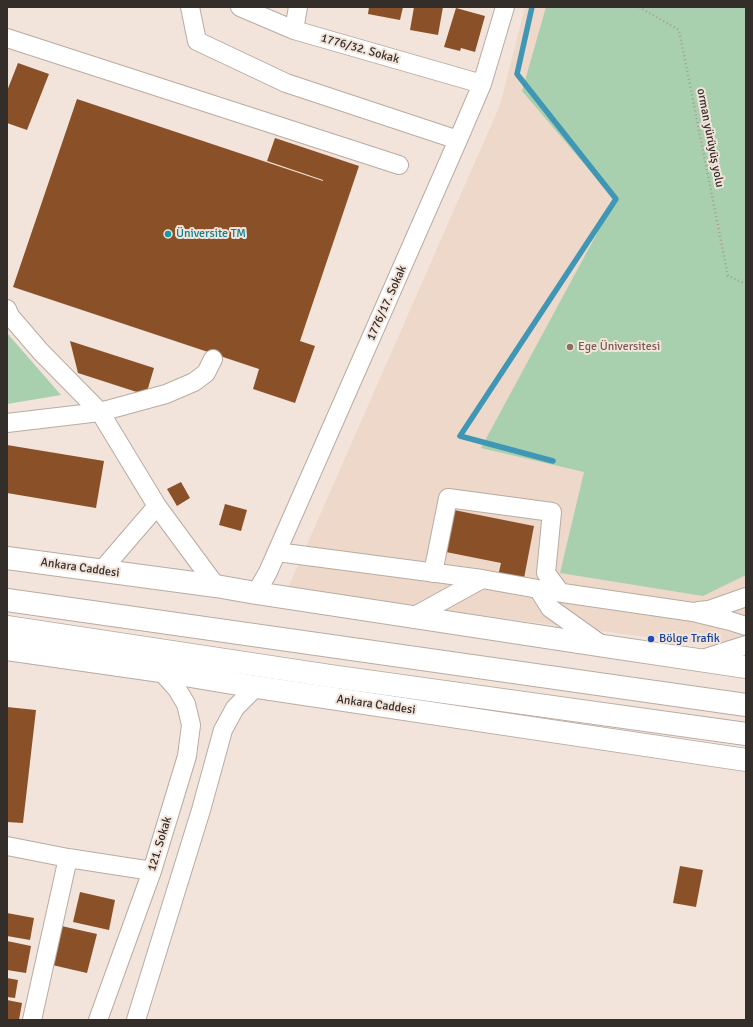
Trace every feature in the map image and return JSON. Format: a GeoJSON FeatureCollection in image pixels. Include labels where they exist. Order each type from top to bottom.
{"type":"FeatureCollection","features":[{"type":"Feature","properties":{"kind":"main road","name":"Ankara Caddesi"},"geometry":{"type":"LineString","coordinates":[[7,558],[216,586],[746,667]]}},
{"type":"Feature","properties":{"kind":"main road"},"geometry":{"type":"LineString","coordinates":[[7,600],[746,705]]}},
{"type":"Feature","properties":{"kind":"main road","name":"Ankara Caddesi"},"geometry":{"type":"LineString","coordinates":[[7,627],[330,676],[746,734]]}},
{"type":"Feature","properties":{"kind":"main road","name":"Ankara Caddesi"},"geometry":{"type":"LineString","coordinates":[[7,649],[746,760]]}},
{"type":"Feature","properties":{"kind":"street"},"geometry":{"type":"LineString","coordinates":[[190,7],[197,41],[286,83],[458,140]]}},
{"type":"Feature","properties":{"kind":"street","name":"1776/32. Sokak"},"geometry":{"type":"LineString","coordinates":[[240,7],[294,30],[482,84]]}},
{"type":"Feature","properties":{"kind":"street"},"geometry":{"type":"LineString","coordinates":[[294,30],[298,7]]}},
{"type":"Feature","properties":{"kind":"street","name":"1776/17. Sokak"},"geometry":{"type":"LineString","coordinates":[[256,593],[277,552],[482,84],[505,7]]}},
{"type":"Feature","properties":{"kind":"street"},"geometry":{"type":"LineString","coordinates":[[7,38],[399,165]]}},
{"type":"Feature","properties":{"kind":"street"},"geometry":{"type":"LineString","coordinates":[[7,309],[10,316],[41,352],[100,412],[157,506],[216,586]]}},
{"type":"Feature","properties":{"kind":"street"},"geometry":{"type":"LineString","coordinates":[[7,423],[100,412],[166,394],[194,382],[206,373],[213,360]]}},
{"type":"Feature","properties":{"kind":"street"},"geometry":{"type":"LineString","coordinates":[[433,573],[448,498],[552,512],[546,573],[560,592]]}},
{"type":"Feature","properties":{"kind":"street"},"geometry":{"type":"LineString","coordinates":[[101,571],[157,506]]}},
{"type":"Feature","properties":{"kind":"street"},"geometry":{"type":"LineString","coordinates":[[277,552],[482,579],[538,589],[693,612],[746,626]]}},
{"type":"Feature","properties":{"kind":"street"},"geometry":{"type":"LineString","coordinates":[[413,617],[482,579]]}},
{"type":"Feature","properties":{"kind":"street"},"geometry":{"type":"LineString","coordinates":[[538,589],[550,608],[604,646]]}},
{"type":"Feature","properties":{"kind":"street"},"geometry":{"type":"LineString","coordinates":[[693,612],[708,610],[746,597]]}},
{"type":"Feature","properties":{"kind":"street"},"geometry":{"type":"LineString","coordinates":[[698,660],[746,645]]}},
{"type":"Feature","properties":{"kind":"street","name":"121. Sokak"},"geometry":{"type":"LineString","coordinates":[[98,1020],[152,871],[187,756],[191,725],[186,704],[177,689],[161,671]]}},
{"type":"Feature","properties":{"kind":"street"},"geometry":{"type":"LineString","coordinates":[[136,1020],[202,810],[223,730],[235,708],[256,687]]}},
{"type":"Feature","properties":{"kind":"street"},"geometry":{"type":"LineString","coordinates":[[7,846],[68,858],[152,871]]}},
{"type":"Feature","properties":{"kind":"street"},"geometry":{"type":"LineString","coordinates":[[32,1020],[68,858]]}},
{"type":"Feature","properties":{"kind":"path","name":"orman yürüyüş yolu"},"geometry":{"type":"LineString","coordinates":[[639,7],[679,30],[728,276],[746,284]]}},
{"type":"Feature","properties":{"kind":"shaded area","name":"Ege Üniversitesi"},"geometry":{"type":"Polygon","coordinates":[[[525,7],[746,7],[746,650],[287,590],[500,105],[525,7]]]}},
{"type":"Feature","properties":{"kind":"green space"},"geometry":{"type":"Polygon","coordinates":[[[546,7],[746,7],[746,575],[703,596],[560,573],[584,472],[481,448],[615,200],[522,91],[546,7]]]}},
{"type":"Feature","properties":{"kind":"green space"},"geometry":{"type":"Polygon","coordinates":[[[7,333],[61,395],[7,404],[7,333]]]}},
{"type":"Feature","properties":{"kind":"building"},"geometry":{"type":"Polygon","coordinates":[[[369,7],[403,7],[400,20],[368,14],[369,7]]]}},
{"type":"Feature","properties":{"kind":"building"},"geometry":{"type":"Polygon","coordinates":[[[414,7],[443,7],[438,35],[410,30],[414,7]]]}},
{"type":"Feature","properties":{"kind":"building"},"geometry":{"type":"Polygon","coordinates":[[[456,8],[485,16],[475,52],[461,48],[460,51],[444,47],[456,8]]]}},
{"type":"Feature","properties":{"kind":"building"},"geometry":{"type":"Polygon","coordinates":[[[18,63],[49,74],[27,130],[7,123],[7,91],[18,63]]]}},
{"type":"Feature","properties":{"kind":"building","name":"Üniversite TM"},"geometry":{"type":"Polygon","coordinates":[[[77,99],[323,181],[267,161],[275,138],[359,166],[300,341],[315,346],[295,403],[253,389],[259,369],[13,287],[77,99]]]}},
{"type":"Feature","properties":{"kind":"building"},"geometry":{"type":"Polygon","coordinates":[[[70,341],[154,368],[146,395],[78,373],[70,341]]]}},
{"type":"Feature","properties":{"kind":"building"},"geometry":{"type":"Polygon","coordinates":[[[7,445],[104,461],[96,508],[7,493],[7,445]]]}},
{"type":"Feature","properties":{"kind":"building"},"geometry":{"type":"Polygon","coordinates":[[[181,482],[190,498],[177,506],[167,489],[181,482]]]}},
{"type":"Feature","properties":{"kind":"building"},"geometry":{"type":"Polygon","coordinates":[[[225,504],[247,510],[241,531],[219,525],[225,504]]]}},
{"type":"Feature","properties":{"kind":"building"},"geometry":{"type":"Polygon","coordinates":[[[449,509],[534,526],[521,594],[495,589],[501,563],[441,551],[449,509]]]}},
{"type":"Feature","properties":{"kind":"building"},"geometry":{"type":"Polygon","coordinates":[[[7,707],[36,710],[23,823],[7,822],[7,707]]]}},
{"type":"Feature","properties":{"kind":"building"},"geometry":{"type":"Polygon","coordinates":[[[680,866],[703,870],[696,907],[673,903],[680,866]]]}},
{"type":"Feature","properties":{"kind":"building"},"geometry":{"type":"Polygon","coordinates":[[[80,892],[115,900],[109,930],[73,922],[80,892]]]}},
{"type":"Feature","properties":{"kind":"building"},"geometry":{"type":"Polygon","coordinates":[[[7,913],[34,918],[30,940],[7,936],[7,913]]]}},
{"type":"Feature","properties":{"kind":"building"},"geometry":{"type":"Polygon","coordinates":[[[57,925],[97,934],[87,973],[48,964],[57,925]]]}},
{"type":"Feature","properties":{"kind":"building"},"geometry":{"type":"Polygon","coordinates":[[[7,941],[31,946],[26,973],[7,970],[7,941]]]}},
{"type":"Feature","properties":{"kind":"building"},"geometry":{"type":"Polygon","coordinates":[[[7,978],[18,980],[15,998],[7,997],[7,978]]]}},
{"type":"Feature","properties":{"kind":"building"},"geometry":{"type":"Polygon","coordinates":[[[7,1000],[22,1003],[19,1020],[7,1020],[7,1000]]]}},
{"type":"Feature","properties":{"kind":"waterway"},"geometry":{"type":"LineString","coordinates":[[532,7],[517,74],[616,199],[460,436],[553,461]]}},
{"type":"Feature","properties":{"kind":"place","name":"Üniversite TM"},"geometry":{"type":"Point","coordinates":[168,234]}},
{"type":"Feature","properties":{"kind":"place","name":"Ege Üniversitesi"},"geometry":{"type":"Point","coordinates":[570,347]}},
{"type":"Feature","properties":{"kind":"place","name":"Bölge Trafik"},"geometry":{"type":"Point","coordinates":[651,639]}}]}
